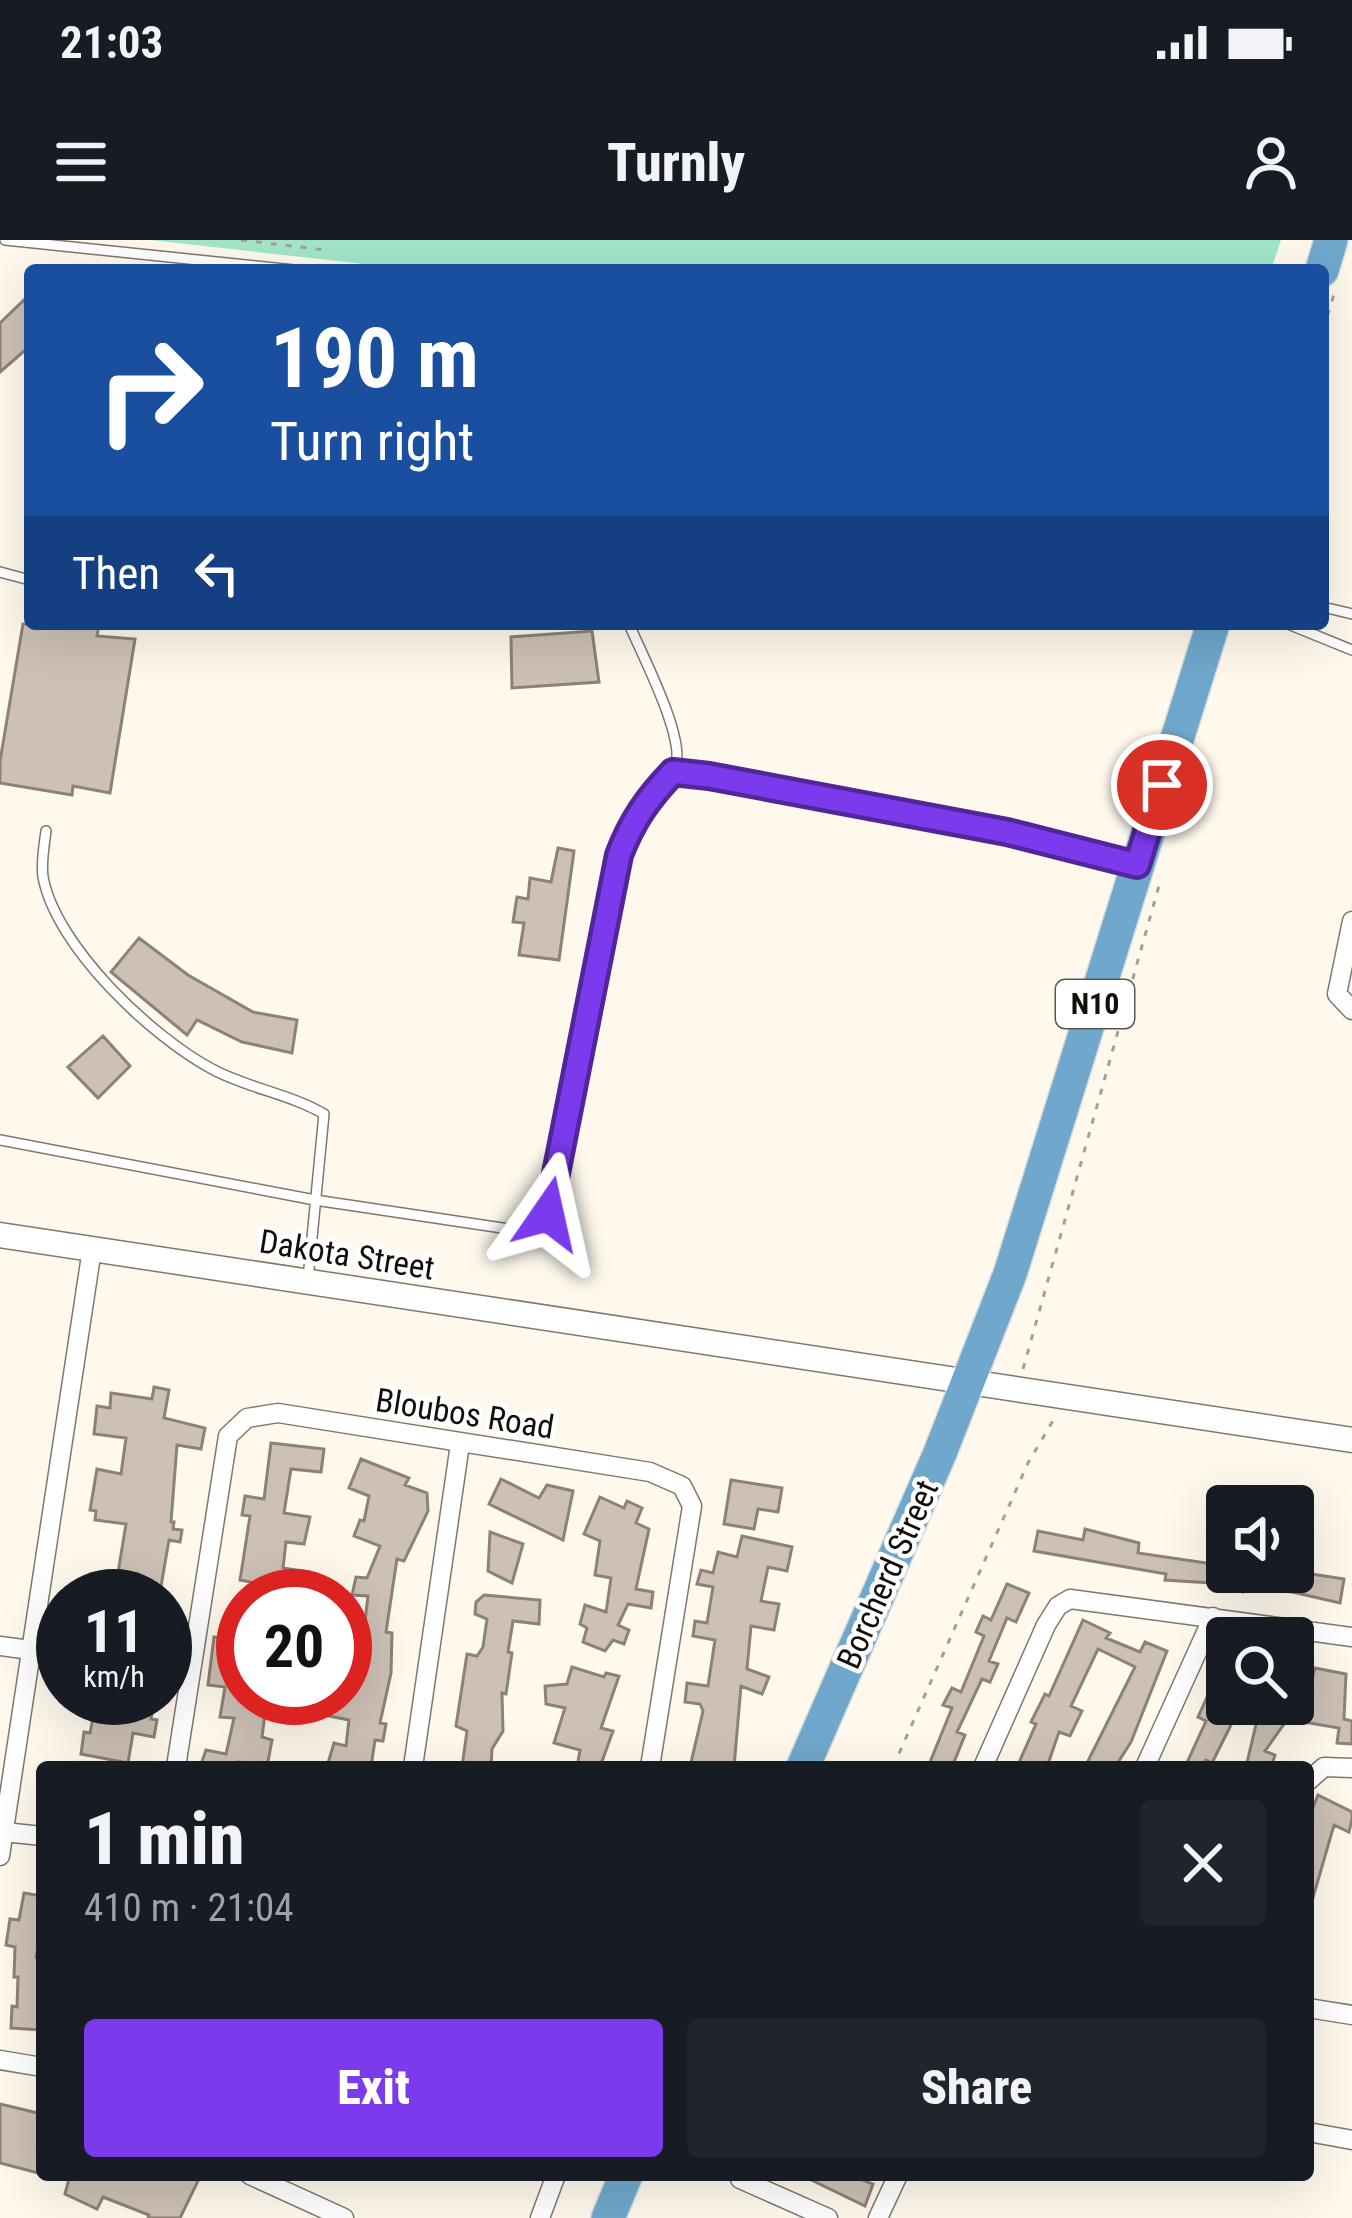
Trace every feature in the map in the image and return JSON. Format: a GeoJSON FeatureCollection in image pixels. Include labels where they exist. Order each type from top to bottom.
{"type":"FeatureCollection","features":[{"type":"Feature","properties":{"kind":"highway","name":"N10"},"geometry":{"type":"LineString","coordinates":[[969,1381],[1151,865],[1211,630]]}},
{"type":"Feature","properties":{"kind":"highway","name":"Borcherd Street"},"geometry":{"type":"LineString","coordinates":[[806,1761],[969,1381]]}},
{"type":"Feature","properties":{"kind":"highway"},"geometry":{"type":"LineString","coordinates":[[608,2218],[623,2181]]}},
{"type":"Feature","properties":{"kind":"street"},"geometry":{"type":"LineString","coordinates":[[1352,921],[1337,994],[1352,1010]]}},
{"type":"Feature","properties":{"kind":"street","name":"Dakota Street"},"geometry":{"type":"LineString","coordinates":[[0,1235],[1352,1440]]}},
{"type":"Feature","properties":{"kind":"street"},"geometry":{"type":"LineString","coordinates":[[0,1856],[92,1249]]}},
{"type":"Feature","properties":{"kind":"street","name":"Bloubos Road"},"geometry":{"type":"LineString","coordinates":[[177,1761],[228,1436],[238,1423],[278,1413],[650,1472],[682,1486],[692,1506],[651,1761]]}},
{"type":"Feature","properties":{"kind":"street"},"geometry":{"type":"LineString","coordinates":[[414,1761],[460,1444]]}},
{"type":"Feature","properties":{"kind":"street"},"geometry":{"type":"LineString","coordinates":[[986,1761],[1046,1625],[1063,1602],[1080,1598],[1207,1617]]}},
{"type":"Feature","properties":{"kind":"street"},"geometry":{"type":"LineString","coordinates":[[1314,1632],[1352,1637]]}},
{"type":"Feature","properties":{"kind":"street"},"geometry":{"type":"LineString","coordinates":[[1148,1761],[1206,1635]]}},
{"type":"Feature","properties":{"kind":"street"},"geometry":{"type":"LineString","coordinates":[[0,1646],[30,1650]]}},
{"type":"Feature","properties":{"kind":"street"},"geometry":{"type":"LineString","coordinates":[[1314,1776],[1324,1767],[1352,1768]]}},
{"type":"Feature","properties":{"kind":"street"},"geometry":{"type":"LineString","coordinates":[[4,1832],[36,1835]]}},
{"type":"Feature","properties":{"kind":"street"},"geometry":{"type":"LineString","coordinates":[[1314,2009],[1352,2015]]}},
{"type":"Feature","properties":{"kind":"street"},"geometry":{"type":"LineString","coordinates":[[0,2060],[36,2066]]}},
{"type":"Feature","properties":{"kind":"street"},"geometry":{"type":"LineString","coordinates":[[1314,2133],[1352,2140]]}},
{"type":"Feature","properties":{"kind":"street"},"geometry":{"type":"LineString","coordinates":[[263,2181],[344,2218]]}},
{"type":"Feature","properties":{"kind":"street"},"geometry":{"type":"LineString","coordinates":[[540,2218],[554,2181]]}},
{"type":"Feature","properties":{"kind":"street"},"geometry":{"type":"LineString","coordinates":[[742,2181],[828,2218]]}},
{"type":"Feature","properties":{"kind":"street"},"geometry":{"type":"LineString","coordinates":[[878,2218],[895,2181]]}},
{"type":"Feature","properties":{"kind":"lane"},"geometry":{"type":"LineString","coordinates":[[5,240],[236,264]]}},
{"type":"Feature","properties":{"kind":"lane"},"geometry":{"type":"LineString","coordinates":[[0,1140],[316,1200],[508,1229],[532,1229],[545,1221],[619,855],[629,827],[673,772],[677,760],[674,737],[631,630]]}},
{"type":"Feature","properties":{"kind":"lane"},"geometry":{"type":"LineString","coordinates":[[1303,630],[1352,650]]}},
{"type":"Feature","properties":{"kind":"lane"},"geometry":{"type":"LineString","coordinates":[[673,772],[1007,832],[1151,865]]}},
{"type":"Feature","properties":{"kind":"lane"},"geometry":{"type":"LineString","coordinates":[[46,831],[42,863],[48,892],[62,921],[105,981],[186,1054],[238,1081],[324,1114],[307,1282]]}},
{"type":"Feature","properties":{"kind":"path"},"geometry":{"type":"LineString","coordinates":[[241,240],[325,250]]}},
{"type":"Feature","properties":{"kind":"path"},"geometry":{"type":"LineString","coordinates":[[1018,1388],[1151,865]]}},
{"type":"Feature","properties":{"kind":"path"},"geometry":{"type":"LineString","coordinates":[[895,1761],[1028,1463],[1067,1397]]}},
{"type":"Feature","properties":{"kind":"green space"},"geometry":{"type":"Polygon","coordinates":[[[150,240],[1281,240],[1273,264],[364,264],[150,240]]]}},
{"type":"Feature","properties":{"kind":"building"},"geometry":{"type":"Polygon","coordinates":[[[24,300],[24,351],[0,372],[0,323],[24,300]]]}},
{"type":"Feature","properties":{"kind":"building"},"geometry":{"type":"Polygon","coordinates":[[[23,624],[24,630],[98,630],[97,636],[135,639],[110,793],[73,786],[72,795],[0,783],[23,624]]]}},
{"type":"Feature","properties":{"kind":"building"},"geometry":{"type":"Polygon","coordinates":[[[592,631],[599,682],[512,688],[511,637],[592,631]]]}},
{"type":"Feature","properties":{"kind":"building"},"geometry":{"type":"Polygon","coordinates":[[[558,848],[574,851],[559,960],[519,955],[524,923],[513,922],[517,897],[528,899],[530,878],[551,882],[558,848]]]}},
{"type":"Feature","properties":{"kind":"building"},"geometry":{"type":"Polygon","coordinates":[[[139,938],[188,975],[253,1012],[297,1020],[292,1053],[242,1042],[197,1020],[187,1035],[111,972],[139,938]]]}},
{"type":"Feature","properties":{"kind":"building"},"geometry":{"type":"Polygon","coordinates":[[[103,1036],[130,1066],[98,1098],[68,1067],[103,1036]]]}},
{"type":"Feature","properties":{"kind":"building"},"geometry":{"type":"Polygon","coordinates":[[[154,1387],[169,1390],[164,1418],[205,1428],[201,1449],[177,1445],[171,1522],[173,1529],[182,1530],[180,1542],[169,1540],[164,1569],[119,1569],[126,1524],[95,1520],[96,1511],[90,1510],[97,1469],[121,1474],[126,1438],[94,1434],[97,1406],[110,1408],[111,1393],[152,1399],[154,1387]]]}},
{"type":"Feature","properties":{"kind":"building"},"geometry":{"type":"Polygon","coordinates":[[[271,1443],[324,1449],[321,1472],[291,1469],[284,1513],[310,1517],[304,1544],[286,1542],[283,1568],[290,1569],[242,1569],[250,1516],[242,1515],[245,1496],[264,1499],[271,1443]]]}},
{"type":"Feature","properties":{"kind":"building"},"geometry":{"type":"Polygon","coordinates":[[[361,1459],[409,1478],[405,1485],[427,1493],[428,1511],[404,1561],[397,1559],[386,1632],[392,1633],[391,1673],[380,1723],[386,1724],[383,1741],[375,1740],[372,1761],[329,1761],[334,1743],[346,1746],[348,1725],[372,1725],[371,1569],[380,1546],[354,1536],[360,1520],[364,1521],[369,1496],[349,1488],[361,1459]]]}},
{"type":"Feature","properties":{"kind":"building"},"geometry":{"type":"Polygon","coordinates":[[[501,1479],[539,1498],[547,1485],[573,1491],[563,1540],[489,1504],[501,1479]]]}},
{"type":"Feature","properties":{"kind":"building"},"geometry":{"type":"Polygon","coordinates":[[[731,1480],[782,1488],[778,1512],[758,1509],[754,1529],[724,1524],[731,1480]]]}},
{"type":"Feature","properties":{"kind":"building"},"geometry":{"type":"Polygon","coordinates":[[[600,1497],[624,1508],[627,1501],[642,1508],[636,1523],[649,1529],[636,1589],[653,1592],[651,1608],[628,1604],[618,1625],[629,1630],[624,1644],[613,1640],[605,1651],[583,1642],[587,1628],[580,1624],[585,1605],[606,1612],[611,1578],[595,1575],[600,1541],[584,1534],[600,1497]]]}},
{"type":"Feature","properties":{"kind":"building"},"geometry":{"type":"Polygon","coordinates":[[[1085,1529],[1139,1543],[1138,1553],[1206,1563],[1206,1583],[1165,1580],[1166,1574],[1034,1551],[1038,1531],[1083,1540],[1085,1529]]]}},
{"type":"Feature","properties":{"kind":"building"},"geometry":{"type":"Polygon","coordinates":[[[490,1532],[523,1544],[512,1583],[488,1571],[490,1532]]]}},
{"type":"Feature","properties":{"kind":"building"},"geometry":{"type":"Polygon","coordinates":[[[742,1536],[792,1547],[787,1571],[768,1567],[761,1601],[779,1604],[774,1630],[751,1626],[747,1669],[769,1677],[762,1694],[741,1686],[735,1761],[691,1761],[703,1711],[700,1704],[685,1702],[687,1683],[708,1686],[715,1640],[693,1636],[695,1621],[707,1623],[713,1587],[697,1584],[701,1570],[713,1573],[718,1552],[737,1557],[742,1536]]]}},
{"type":"Feature","properties":{"kind":"building"},"geometry":{"type":"Polygon","coordinates":[[[1314,1574],[1344,1579],[1340,1603],[1296,1593],[1314,1593],[1314,1574]]]}},
{"type":"Feature","properties":{"kind":"building"},"geometry":{"type":"Polygon","coordinates":[[[1007,1584],[1029,1593],[1016,1622],[1007,1618],[989,1661],[998,1664],[990,1682],[982,1679],[957,1732],[965,1735],[954,1761],[930,1761],[952,1708],[943,1705],[952,1688],[961,1692],[984,1636],[976,1632],[983,1616],[991,1620],[1007,1584]]]}},
{"type":"Feature","properties":{"kind":"building"},"geometry":{"type":"Polygon","coordinates":[[[484,1595],[540,1600],[539,1624],[513,1621],[506,1694],[502,1693],[503,1731],[492,1749],[491,1761],[463,1761],[467,1731],[456,1726],[467,1654],[477,1656],[483,1647],[487,1619],[475,1614],[476,1602],[484,1595]]]}},
{"type":"Feature","properties":{"kind":"building"},"geometry":{"type":"Polygon","coordinates":[[[1083,1620],[1110,1633],[1106,1638],[1140,1652],[1145,1642],[1167,1651],[1119,1761],[1088,1761],[1135,1667],[1098,1649],[1071,1706],[1082,1711],[1070,1736],[1059,1732],[1049,1761],[1020,1761],[1036,1724],[1031,1722],[1045,1694],[1049,1696],[1083,1620]]]}},
{"type":"Feature","properties":{"kind":"building"},"geometry":{"type":"Polygon","coordinates":[[[214,1637],[216,1637],[216,1686],[208,1685],[214,1637]]]}},
{"type":"Feature","properties":{"kind":"building"},"geometry":{"type":"Polygon","coordinates":[[[572,1667],[604,1677],[606,1673],[619,1676],[601,1728],[613,1731],[602,1761],[578,1761],[580,1750],[554,1743],[565,1708],[546,1704],[545,1686],[567,1684],[572,1667]]]}},
{"type":"Feature","properties":{"kind":"building"},"geometry":{"type":"Polygon","coordinates":[[[1315,1668],[1346,1674],[1344,1719],[1352,1721],[1352,1744],[1337,1743],[1339,1728],[1314,1724],[1315,1668]]]}},
{"type":"Feature","properties":{"kind":"building"},"geometry":{"type":"Polygon","coordinates":[[[1206,1721],[1206,1725],[1231,1725],[1213,1761],[1188,1761],[1206,1721]]]}},
{"type":"Feature","properties":{"kind":"building"},"geometry":{"type":"Polygon","coordinates":[[[92,1725],[156,1725],[154,1737],[133,1733],[128,1761],[81,1754],[84,1732],[90,1733],[92,1725]]]}},
{"type":"Feature","properties":{"kind":"building"},"geometry":{"type":"Polygon","coordinates":[[[232,1725],[264,1725],[262,1737],[272,1740],[268,1761],[202,1761],[206,1750],[226,1754],[232,1725]]]}},
{"type":"Feature","properties":{"kind":"building"},"geometry":{"type":"Polygon","coordinates":[[[1256,1725],[1283,1725],[1265,1751],[1275,1755],[1273,1761],[1247,1761],[1256,1725]]]}},
{"type":"Feature","properties":{"kind":"building"},"geometry":{"type":"Polygon","coordinates":[[[1318,1795],[1352,1812],[1352,1819],[1349,1832],[1334,1825],[1314,1894],[1318,1795]]]}},
{"type":"Feature","properties":{"kind":"building"},"geometry":{"type":"Polygon","coordinates":[[[24,1893],[36,1895],[36,2030],[11,2028],[18,1977],[14,1977],[15,1947],[6,1945],[10,1919],[19,1920],[24,1893]]]}},
{"type":"Feature","properties":{"kind":"building"},"geometry":{"type":"Polygon","coordinates":[[[0,2104],[36,2113],[36,2172],[0,2163],[0,2104]]]}},
{"type":"Feature","properties":{"kind":"building"},"geometry":{"type":"Polygon","coordinates":[[[68,2181],[198,2181],[180,2218],[148,2218],[103,2197],[97,2209],[65,2194],[68,2181]]]}},
{"type":"Feature","properties":{"kind":"building"},"geometry":{"type":"Polygon","coordinates":[[[813,2181],[873,2184],[865,2206],[813,2181]]]}},
{"type":"Feature","properties":{"kind":"route"},"geometry":{"type":"LineString","coordinates":[[548,1214],[619,855],[647,799],[673,772],[1007,832],[1137,865],[1162,785]]}}]}
